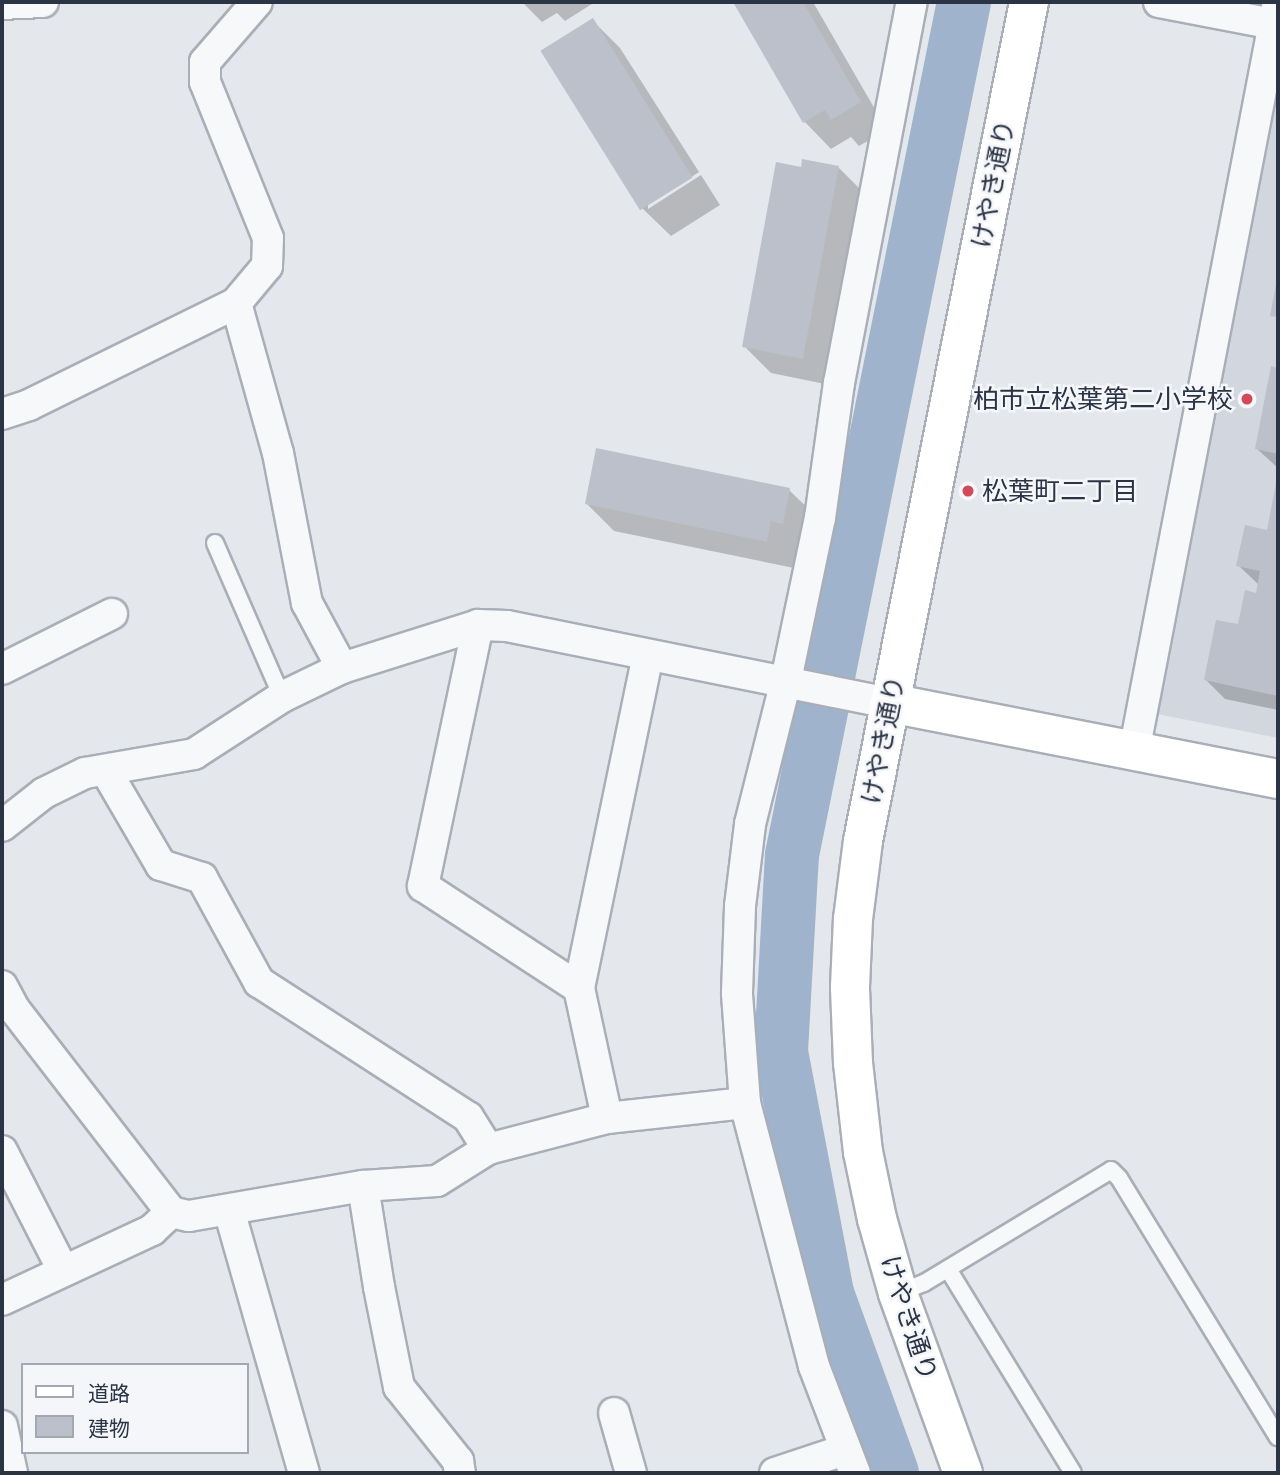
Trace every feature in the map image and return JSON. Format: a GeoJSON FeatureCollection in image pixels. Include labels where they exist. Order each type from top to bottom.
{"type":"FeatureCollection","features":[{"type":"Feature","properties":{"kind":"street"},"geometry":{"type":"LineString","coordinates":[[2,4],[43,2]]}},
{"type":"Feature","properties":{"kind":"street"},"geometry":{"type":"LineString","coordinates":[[2,414],[29,405],[236,303],[267,266],[268,238],[205,82],[205,62],[257,2]]}},
{"type":"Feature","properties":{"kind":"street"},"geometry":{"type":"LineString","coordinates":[[775,1473],[850,1462],[814,1366],[745,1103],[737,993],[740,906],[750,824],[793,686],[839,383],[912,2]]}},
{"type":"Feature","properties":{"kind":"street","name":"けやき通り"},"geometry":{"type":"LineString","coordinates":[[963,1473],[898,1293],[877,1219],[863,1152],[853,1063],[850,986],[853,919],[863,841],[873,700],[1029,2]]}},
{"type":"Feature","properties":{"kind":"street"},"geometry":{"type":"LineString","coordinates":[[1134,752],[1277,17],[1159,2]]}},
{"type":"Feature","properties":{"kind":"street"},"geometry":{"type":"LineString","coordinates":[[236,303],[278,453],[307,603],[342,668]]}},
{"type":"Feature","properties":{"kind":"street"},"geometry":{"type":"LineString","coordinates":[[2,669],[112,614]]}},
{"type":"Feature","properties":{"kind":"street"},"geometry":{"type":"LineString","coordinates":[[2,826],[44,793],[85,773],[194,754],[282,697],[342,668],[478,625],[507,626],[793,686],[1278,779]]}},
{"type":"Feature","properties":{"kind":"street"},"geometry":{"type":"LineString","coordinates":[[478,625],[423,886],[579,988]]}},
{"type":"Feature","properties":{"kind":"street"},"geometry":{"type":"LineString","coordinates":[[607,1118],[579,988],[648,656]]}},
{"type":"Feature","properties":{"kind":"street"},"geometry":{"type":"LineString","coordinates":[[106,771],[161,865],[202,878],[259,982],[468,1116],[488,1149]]}},
{"type":"Feature","properties":{"kind":"street"},"geometry":{"type":"LineString","coordinates":[[2,986],[15,1010],[171,1212],[189,1216],[363,1186],[437,1181],[488,1149],[607,1118],[745,1103]]}},
{"type":"Feature","properties":{"kind":"street"},"geometry":{"type":"LineString","coordinates":[[2,1151],[63,1270]]}},
{"type":"Feature","properties":{"kind":"street"},"geometry":{"type":"LineString","coordinates":[[363,1186],[399,1387],[458,1461],[460,1473]]}},
{"type":"Feature","properties":{"kind":"street"},"geometry":{"type":"LineString","coordinates":[[229,1210],[304,1473]]}},
{"type":"Feature","properties":{"kind":"street"},"geometry":{"type":"LineString","coordinates":[[2,1300],[152,1230],[171,1212]]}},
{"type":"Feature","properties":{"kind":"street"},"geometry":{"type":"LineString","coordinates":[[614,1413],[631,1473]]}},
{"type":"Feature","properties":{"kind":"street"},"geometry":{"type":"LineString","coordinates":[[2,1426],[12,1473]]}},
{"type":"Feature","properties":{"kind":"lane"},"geometry":{"type":"LineString","coordinates":[[215,543],[282,697]]}},
{"type":"Feature","properties":{"kind":"lane"},"geometry":{"type":"LineString","coordinates":[[898,1293],[948,1269],[1111,1170],[1119,1178],[1278,1437]]}},
{"type":"Feature","properties":{"kind":"lane"},"geometry":{"type":"LineString","coordinates":[[948,1269],[1073,1473]]}},
{"type":"Feature","properties":{"kind":"shaded area","name":"柏市立松葉第二小学校"},"geometry":{"type":"Polygon","coordinates":[[[1278,85],[1278,738],[1152,713],[1278,85]]]}},
{"type":"Feature","properties":{"kind":"building"},"geometry":{"type":"Polygon","coordinates":[[[733,2],[803,2],[861,102],[831,120],[825,110],[803,123],[733,2]]]}},
{"type":"Feature","properties":{"kind":"building"},"geometry":{"type":"Polygon","coordinates":[[[593,18],[693,177],[640,210],[540,51],[593,18]]]}},
{"type":"Feature","properties":{"kind":"building"},"geometry":{"type":"Polygon","coordinates":[[[802,159],[839,166],[803,359],[742,347],[776,162],[801,167],[802,159]]]}},
{"type":"Feature","properties":{"kind":"building"},"geometry":{"type":"Polygon","coordinates":[[[1278,279],[1278,317],[1270,316],[1278,279]]]}},
{"type":"Feature","properties":{"kind":"building"},"geometry":{"type":"Polygon","coordinates":[[[1271,366],[1278,368],[1278,454],[1255,449],[1271,366]]]}},
{"type":"Feature","properties":{"kind":"building"},"geometry":{"type":"Polygon","coordinates":[[[596,448],[790,488],[783,524],[771,521],[767,542],[585,504],[596,448]]]}},
{"type":"Feature","properties":{"kind":"building"},"geometry":{"type":"Polygon","coordinates":[[[1277,478],[1278,696],[1204,680],[1216,620],[1238,624],[1245,590],[1256,593],[1260,571],[1236,566],[1245,525],[1267,530],[1277,478]]]}},
{"type":"Feature","properties":{"kind":"waterway"},"geometry":{"type":"LineString","coordinates":[[892,1473],[827,1293],[781,1051],[792,855],[964,2]]}},
{"type":"Feature","properties":{"kind":"place","name":"柏市立松葉第二小学校"},"geometry":{"type":"Point","coordinates":[1247,399]}},
{"type":"Feature","properties":{"kind":"place","name":"松葉町二丁目"},"geometry":{"type":"Point","coordinates":[968,491]}}]}
